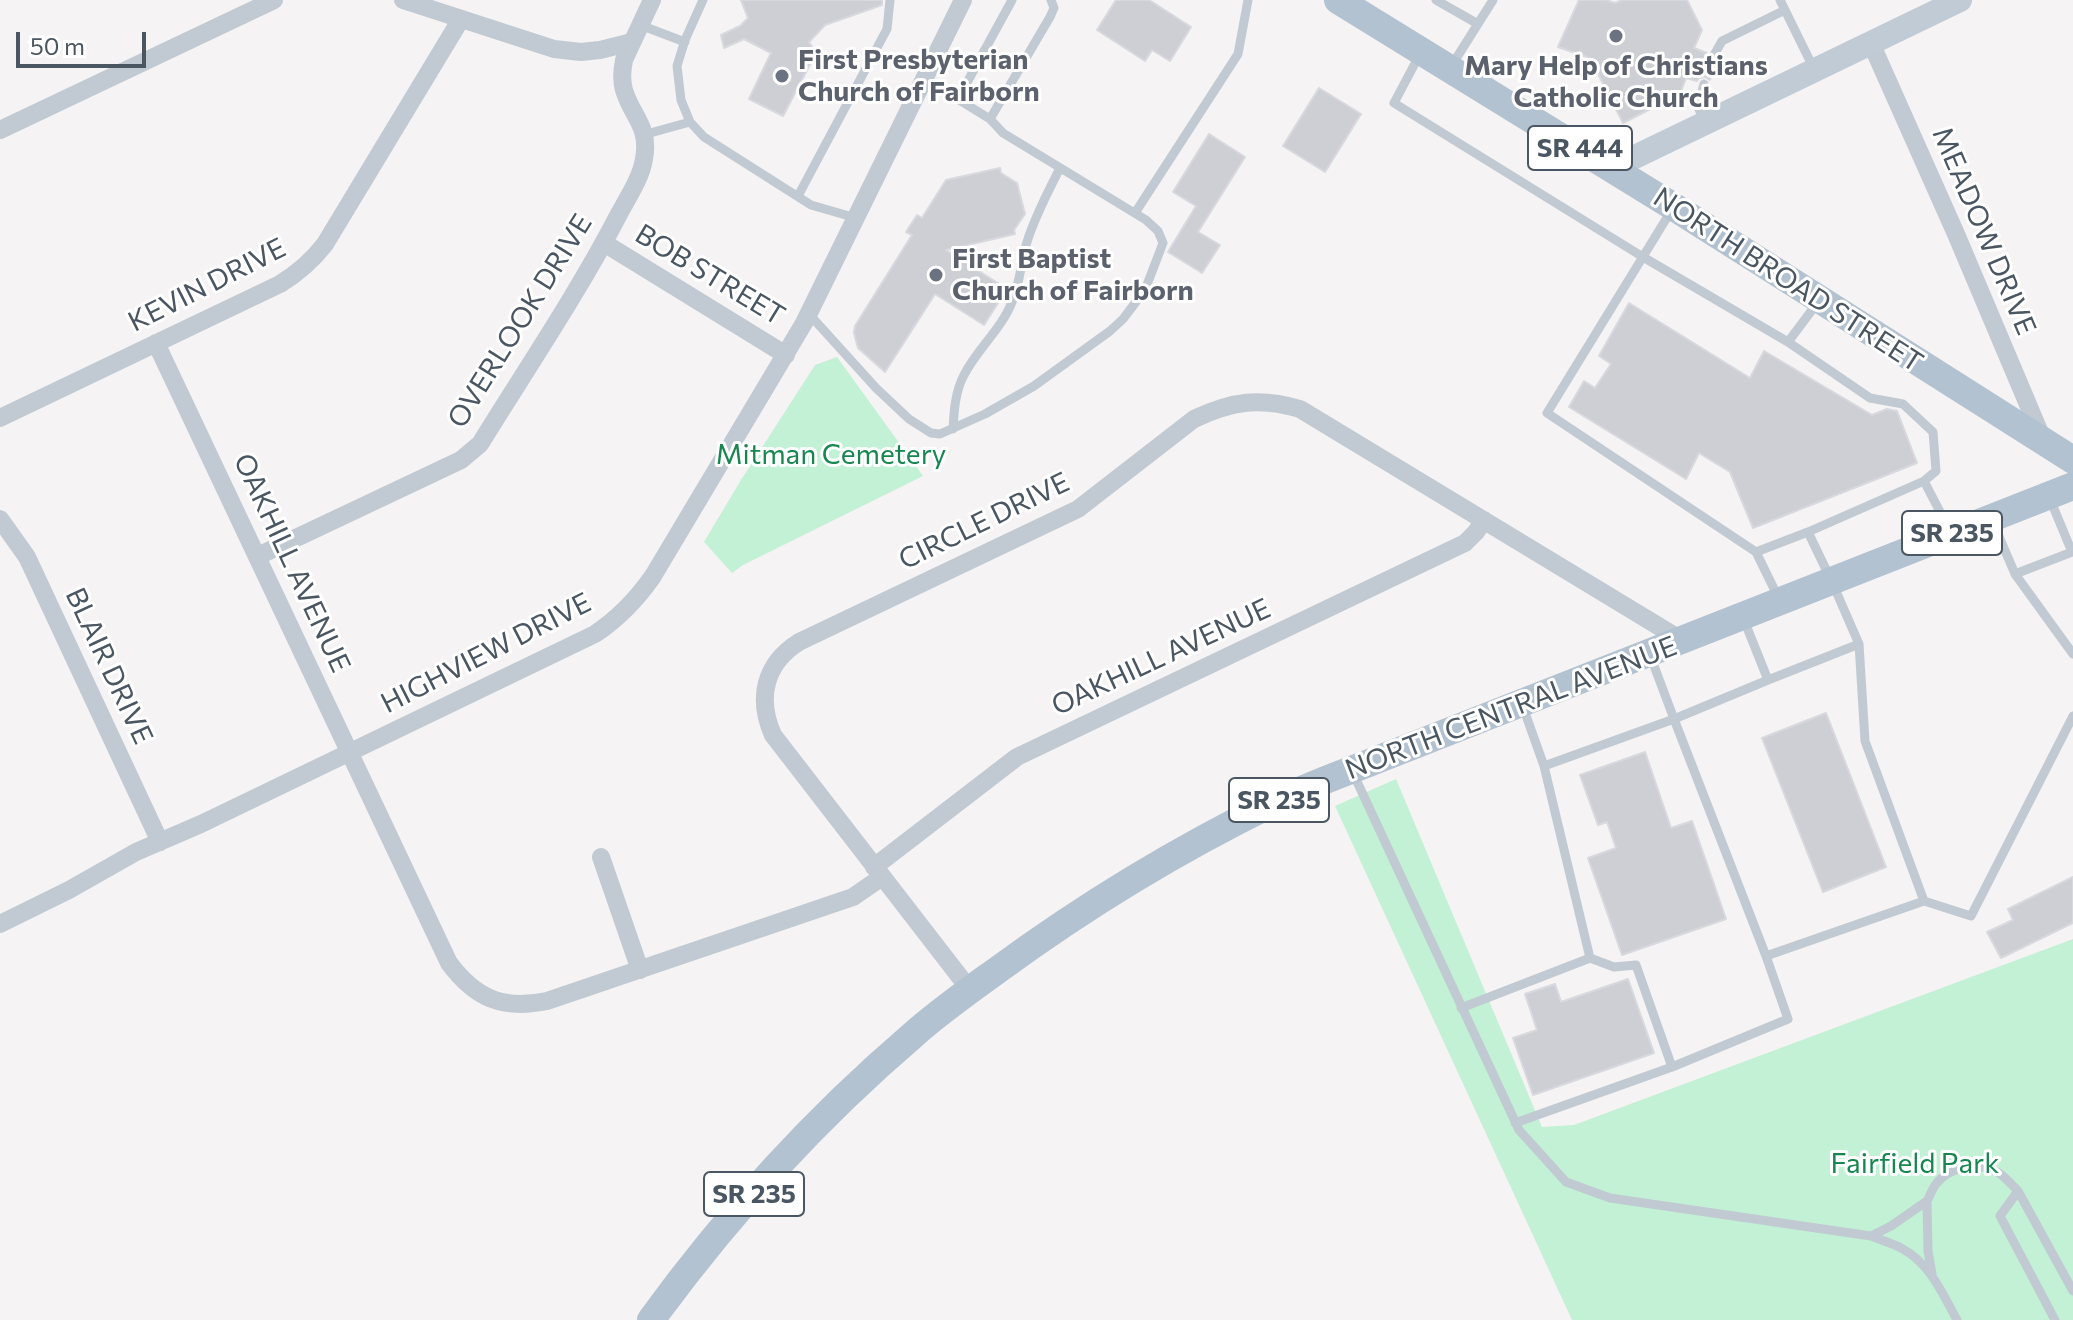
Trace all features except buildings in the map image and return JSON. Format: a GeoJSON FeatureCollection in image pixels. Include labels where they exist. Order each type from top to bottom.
{"type":"FeatureCollection","features":[{"type":"Feature","properties":{"kind":"main road","name":"NORTH BROAD STREET"},"geometry":{"type":"LineString","coordinates":[[1338,0],[1612,168],[2073,460]]}},
{"type":"Feature","properties":{"kind":"main road"},"geometry":{"type":"LineString","coordinates":[[1612,168],[1960,0]]}},
{"type":"Feature","properties":{"kind":"main road","name":"NORTH CENTRAL AVENUE"},"geometry":{"type":"LineString","coordinates":[[651,1320],[736,1213],[805,1138],[914,1033],[1084,910],[1163,862],[1275,801],[2061,491]]}},
{"type":"Feature","properties":{"kind":"street"},"geometry":{"type":"LineString","coordinates":[[0,130],[274,0]]}},
{"type":"Feature","properties":{"kind":"street"},"geometry":{"type":"LineString","coordinates":[[403,0],[554,49],[581,52],[600,50],[636,34]]}},
{"type":"Feature","properties":{"kind":"street","name":"OVERLOOK DRIVE"},"geometry":{"type":"LineString","coordinates":[[258,556],[461,460],[480,444],[604,243],[643,166],[645,143],[622,81],[624,60],[652,0]]}},
{"type":"Feature","properties":{"kind":"street","name":"HIGHVIEW DRIVE"},"geometry":{"type":"LineString","coordinates":[[0,924],[126,857],[595,634],[632,604],[653,576],[809,314],[963,0]]}},
{"type":"Feature","properties":{"kind":"street","name":"KEVIN DRIVE"},"geometry":{"type":"LineString","coordinates":[[0,418],[297,274],[325,244],[461,19]]}},
{"type":"Feature","properties":{"kind":"street","name":"MEADOW DRIVE"},"geometry":{"type":"LineString","coordinates":[[1871,43],[2044,442]]}},
{"type":"Feature","properties":{"kind":"street","name":"BOB STREET"},"geometry":{"type":"LineString","coordinates":[[604,243],[786,355]]}},
{"type":"Feature","properties":{"kind":"street","name":"OAKHILL AVENUE"},"geometry":{"type":"LineString","coordinates":[[156,343],[449,963],[471,988],[485,997],[516,1005],[547,1001],[853,897],[878,872],[1017,757],[1465,543],[1484,520]]}},
{"type":"Feature","properties":{"kind":"street","name":"CIRCLE DRIVE"},"geometry":{"type":"LineString","coordinates":[[970,990],[773,735],[766,720],[764,694],[771,671],[781,657],[799,642],[1078,509],[1194,419],[1214,409],[1260,401],[1300,409],[1683,641]]}},
{"type":"Feature","properties":{"kind":"street","name":"BLAIR DRIVE"},"geometry":{"type":"LineString","coordinates":[[0,519],[27,557],[160,842]]}},
{"type":"Feature","properties":{"kind":"street"},"geometry":{"type":"LineString","coordinates":[[601,857],[640,970]]}},
{"type":"Feature","properties":{"kind":"lane"},"geometry":{"type":"LineString","coordinates":[[703,0],[677,66],[681,100],[690,122],[704,137],[811,205],[856,218]]}},
{"type":"Feature","properties":{"kind":"lane"},"geometry":{"type":"LineString","coordinates":[[798,196],[887,29],[890,0]]}},
{"type":"Feature","properties":{"kind":"lane"},"geometry":{"type":"LineString","coordinates":[[958,99],[1012,0]]}},
{"type":"Feature","properties":{"kind":"lane"},"geometry":{"type":"LineString","coordinates":[[990,119],[1050,17],[1054,8],[1051,0]]}},
{"type":"Feature","properties":{"kind":"lane"},"geometry":{"type":"LineString","coordinates":[[1135,213],[1238,54],[1248,0]]}},
{"type":"Feature","properties":{"kind":"lane"},"geometry":{"type":"LineString","coordinates":[[1436,0],[1478,24]]}},
{"type":"Feature","properties":{"kind":"lane"},"geometry":{"type":"LineString","coordinates":[[1450,69],[1493,0]]}},
{"type":"Feature","properties":{"kind":"lane"},"geometry":{"type":"LineString","coordinates":[[1714,55],[1722,41],[1782,5],[1815,70]]}},
{"type":"Feature","properties":{"kind":"lane"},"geometry":{"type":"LineString","coordinates":[[636,34],[685,42]]}},
{"type":"Feature","properties":{"kind":"lane"},"geometry":{"type":"LineString","coordinates":[[1421,51],[1394,103],[1643,257],[1788,342],[1870,398],[1903,404],[1933,432],[1936,471],[1924,481],[1756,552]]}},
{"type":"Feature","properties":{"kind":"lane"},"geometry":{"type":"LineString","coordinates":[[809,314],[909,419],[931,433],[940,434],[985,414],[1034,386],[1110,331],[1145,290],[1163,243],[1152,225],[1003,133],[990,119],[925,79]]}},
{"type":"Feature","properties":{"kind":"lane"},"geometry":{"type":"LineString","coordinates":[[1704,84],[1698,107],[1705,124]]}},
{"type":"Feature","properties":{"kind":"lane"},"geometry":{"type":"LineString","coordinates":[[643,135],[690,122]]}},
{"type":"Feature","properties":{"kind":"lane"},"geometry":{"type":"LineString","coordinates":[[953,429],[958,391],[964,375],[1011,306],[1034,220],[1060,168]]}},
{"type":"Feature","properties":{"kind":"lane"},"geometry":{"type":"LineString","coordinates":[[1674,207],[1547,413],[1756,552],[1780,602]]}},
{"type":"Feature","properties":{"kind":"lane"},"geometry":{"type":"LineString","coordinates":[[1788,342],[1820,300]]}},
{"type":"Feature","properties":{"kind":"lane"},"geometry":{"type":"LineString","coordinates":[[1924,481],[1951,534]]}},
{"type":"Feature","properties":{"kind":"lane"},"geometry":{"type":"LineString","coordinates":[[2015,574],[2072,552],[2061,491]]}},
{"type":"Feature","properties":{"kind":"lane"},"geometry":{"type":"LineString","coordinates":[[1991,518],[2015,574],[2073,654]]}},
{"type":"Feature","properties":{"kind":"lane"},"geometry":{"type":"LineString","coordinates":[[1808,532],[1859,644],[1865,741],[1924,901]]}},
{"type":"Feature","properties":{"kind":"lane"},"geometry":{"type":"LineString","coordinates":[[1743,617],[1768,680]]}},
{"type":"Feature","properties":{"kind":"lane"},"geometry":{"type":"LineString","coordinates":[[1544,766],[1674,719],[1859,644]]}},
{"type":"Feature","properties":{"kind":"lane"},"geometry":{"type":"LineString","coordinates":[[1515,1123],[1672,1067],[1788,1019],[1649,654]]}},
{"type":"Feature","properties":{"kind":"lane"},"geometry":{"type":"LineString","coordinates":[[1522,703],[1544,766],[1590,958]]}},
{"type":"Feature","properties":{"kind":"lane"},"geometry":{"type":"LineString","coordinates":[[1766,956],[1924,901],[1971,916],[2073,716]]}},
{"type":"Feature","properties":{"kind":"lane"},"geometry":{"type":"LineString","coordinates":[[1351,770],[1515,1123],[1566,1182],[1610,1198],[1871,1236],[1901,1248],[1932,1274]]}},
{"type":"Feature","properties":{"kind":"lane"},"geometry":{"type":"LineString","coordinates":[[1461,1008],[1590,958],[1614,967],[1636,965],[1672,1067]]}},
{"type":"Feature","properties":{"kind":"lane"},"geometry":{"type":"LineString","coordinates":[[1957,1320],[1932,1274],[1926,1224],[1927,1201],[1936,1184],[1950,1173],[1967,1166],[1984,1167],[1999,1173],[2018,1191],[2073,1291]]}},
{"type":"Feature","properties":{"kind":"lane"},"geometry":{"type":"LineString","coordinates":[[2018,1191],[2000,1216],[2055,1320]]}},
{"type":"Feature","properties":{"kind":"lane"},"geometry":{"type":"LineString","coordinates":[[1871,1236],[1927,1201]]}},
{"type":"Feature","properties":{"kind":"green space","name":"Mitman Cemetery"},"geometry":{"type":"Polygon","coordinates":[[[837,357],[923,476],[732,573],[704,542],[815,365],[837,357]]]}},
{"type":"Feature","properties":{"kind":"green space","name":"Fairfield Park"},"geometry":{"type":"Polygon","coordinates":[[[1396,779],[1542,1127],[1574,1125],[2073,939],[2073,1320],[1572,1320],[1335,806],[1396,779]]]}},
{"type":"Feature","properties":{"kind":"place","name":"Mary Help of Christians Catholic Church"},"geometry":{"type":"Point","coordinates":[1616,36]}},
{"type":"Feature","properties":{"kind":"place","name":"First Presbyterian Church of Fairborn"},"geometry":{"type":"Point","coordinates":[782,76]}},
{"type":"Feature","properties":{"kind":"place","name":"First Baptist Church of Fairborn"},"geometry":{"type":"Point","coordinates":[936,275]}}]}
